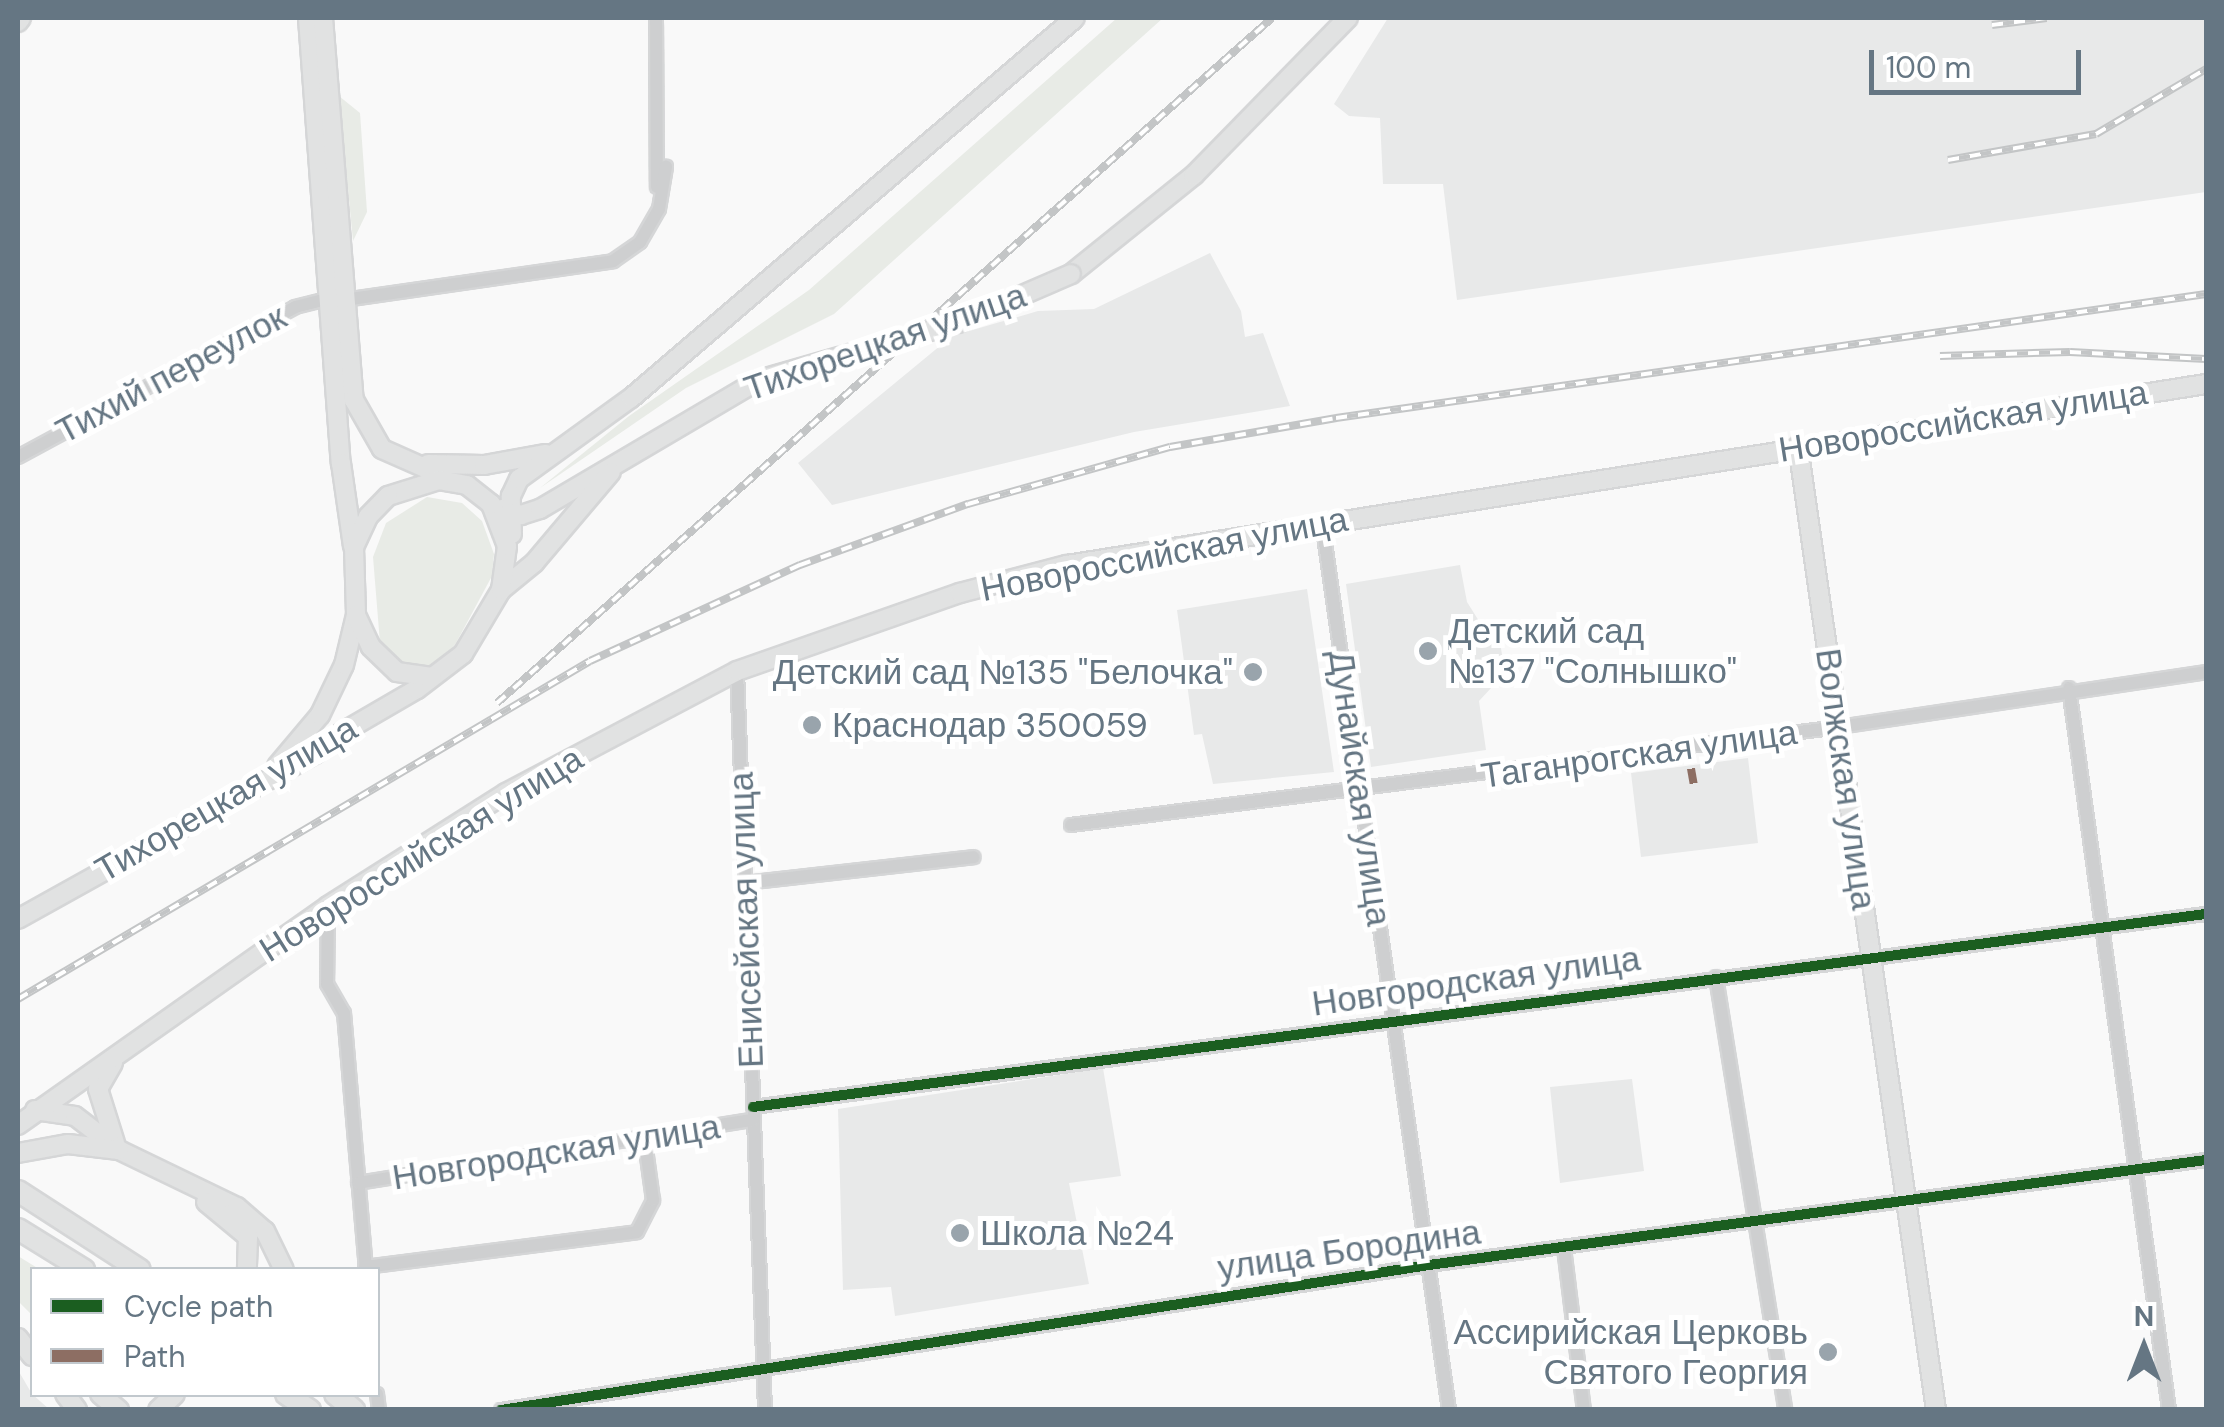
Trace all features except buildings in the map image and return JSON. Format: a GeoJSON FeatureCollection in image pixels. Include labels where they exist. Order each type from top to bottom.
{"type":"FeatureCollection","features":[{"type":"Feature","properties":{"kind":"main road"},"geometry":{"type":"LineString","coordinates":[[308,18],[336,300],[356,615],[386,665],[406,676],[432,677],[463,654],[501,590],[507,570],[510,513],[519,479],[632,398],[1074,18]]}},
{"type":"Feature","properties":{"kind":"main road"},"geometry":{"type":"LineString","coordinates":[[323,18],[336,300],[360,419],[382,448],[467,485],[510,513]]}},
{"type":"Feature","properties":{"kind":"main road","name":"Тихорецкая улица"},"geometry":{"type":"LineString","coordinates":[[510,513],[540,509],[632,450],[759,380],[958,323],[1071,274],[1194,174],[1348,18]]}},
{"type":"Feature","properties":{"kind":"main road","name":"Новороссийская улица"},"geometry":{"type":"LineString","coordinates":[[18,1125],[328,906],[506,793],[737,671],[960,593],[1049,569],[1322,522],[2206,384]]}},
{"type":"Feature","properties":{"kind":"main road"},"geometry":{"type":"LineString","coordinates":[[354,546],[368,517],[400,489],[439,480],[467,485],[565,446]]}},
{"type":"Feature","properties":{"kind":"main road","name":"Волжская улица"},"geometry":{"type":"LineString","coordinates":[[1798,446],[1936,1410]]}},
{"type":"Feature","properties":{"kind":"main road","name":"Тихорецкая улица"},"geometry":{"type":"LineString","coordinates":[[501,590],[534,563],[569,514],[632,450]]}},
{"type":"Feature","properties":{"kind":"main road"},"geometry":{"type":"LineString","coordinates":[[405,461],[484,466],[545,454]]}},
{"type":"Feature","properties":{"kind":"main road"},"geometry":{"type":"LineString","coordinates":[[491,504],[503,527],[507,570]]}},
{"type":"Feature","properties":{"kind":"main road","name":"Тихорецкая улица"},"geometry":{"type":"LineString","coordinates":[[18,907],[286,760],[338,679],[356,615]]}},
{"type":"Feature","properties":{"kind":"main road","name":"Тихорецкая улица"},"geometry":{"type":"LineString","coordinates":[[18,918],[314,754],[432,677]]}},
{"type":"Feature","properties":{"kind":"main road"},"geometry":{"type":"LineString","coordinates":[[119,1150],[98,1089],[123,1050]]}},
{"type":"Feature","properties":{"kind":"main road"},"geometry":{"type":"LineString","coordinates":[[35,1110],[75,1116],[119,1150],[237,1207],[265,1231],[283,1267]]}},
{"type":"Feature","properties":{"kind":"main road"},"geometry":{"type":"LineString","coordinates":[[18,1153],[68,1144],[119,1150]]}},
{"type":"Feature","properties":{"kind":"main road"},"geometry":{"type":"LineString","coordinates":[[160,1172],[237,1223],[248,1237],[247,1267]]}},
{"type":"Feature","properties":{"kind":"main road"},"geometry":{"type":"LineString","coordinates":[[18,1191],[135,1267]]}},
{"type":"Feature","properties":{"kind":"main road"},"geometry":{"type":"LineString","coordinates":[[18,1229],[79,1267]]}},
{"type":"Feature","properties":{"kind":"street"},"geometry":{"type":"LineString","coordinates":[[656,18],[659,209]]}},
{"type":"Feature","properties":{"kind":"street"},"geometry":{"type":"LineString","coordinates":[[659,209],[666,167]]}},
{"type":"Feature","properties":{"kind":"street","name":"Тихий переулок"},"geometry":{"type":"LineString","coordinates":[[18,457],[294,307],[613,262],[640,242],[659,209]]}},
{"type":"Feature","properties":{"kind":"street","name":"Дунайская улица"},"geometry":{"type":"LineString","coordinates":[[1322,522],[1450,1410]]}},
{"type":"Feature","properties":{"kind":"street","name":"Енисейская улица"},"geometry":{"type":"LineString","coordinates":[[737,671],[764,1410]]}},
{"type":"Feature","properties":{"kind":"street","name":"Таганрогская улица"},"geometry":{"type":"LineString","coordinates":[[1071,825],[1840,728],[2069,688],[2206,672]]}},
{"type":"Feature","properties":{"kind":"street"},"geometry":{"type":"LineString","coordinates":[[2069,688],[2105,928],[2168,1410]]}},
{"type":"Feature","properties":{"kind":"street"},"geometry":{"type":"LineString","coordinates":[[744,882],[974,857]]}},
{"type":"Feature","properties":{"kind":"street"},"geometry":{"type":"LineString","coordinates":[[328,906],[327,984],[344,1013],[365,1267]]}},
{"type":"Feature","properties":{"kind":"street","name":"Новгородская улица"},"geometry":{"type":"LineString","coordinates":[[358,1183],[645,1142],[753,1114],[1393,1021],[2206,914]]}},
{"type":"Feature","properties":{"kind":"street"},"geometry":{"type":"LineString","coordinates":[[1716,978],[1785,1410]]}},
{"type":"Feature","properties":{"kind":"street"},"geometry":{"type":"LineString","coordinates":[[373,1267],[637,1232],[653,1200],[645,1142]]}},
{"type":"Feature","properties":{"kind":"street","name":"улица Бородина"},"geometry":{"type":"LineString","coordinates":[[501,1410],[763,1366],[1430,1265],[1907,1205],[2206,1160]]}},
{"type":"Feature","properties":{"kind":"street"},"geometry":{"type":"LineString","coordinates":[[1564,1248],[1584,1410]]}},
{"type":"Feature","properties":{"kind":"shaded area"},"geometry":{"type":"Polygon","coordinates":[[[1117,18],[1163,18],[834,314],[686,388],[540,488],[629,416],[809,290],[1117,18]]]}},
{"type":"Feature","properties":{"kind":"shaded area"},"geometry":{"type":"Polygon","coordinates":[[[1388,18],[2206,18],[2206,192],[1457,300],[1443,184],[1383,184],[1380,118],[1349,116],[1334,104],[1388,18]]]}},
{"type":"Feature","properties":{"kind":"shaded area"},"geometry":{"type":"Polygon","coordinates":[[[339,96],[360,113],[367,212],[353,241],[339,96]]]}},
{"type":"Feature","properties":{"kind":"shaded area"},"geometry":{"type":"Polygon","coordinates":[[[1210,253],[1241,311],[1245,337],[1263,333],[1290,406],[1134,432],[832,505],[798,463],[952,336],[1038,311],[1094,309],[1210,253]]]}},
{"type":"Feature","properties":{"kind":"shaded area"},"geometry":{"type":"Polygon","coordinates":[[[427,497],[462,503],[482,521],[494,554],[492,576],[456,643],[440,664],[423,668],[391,659],[380,643],[373,557],[386,523],[427,497]]]}},
{"type":"Feature","properties":{"kind":"shaded area","name":"Детский сад №137 \"Солнышко\""},"geometry":{"type":"Polygon","coordinates":[[[1460,565],[1467,602],[1484,629],[1498,630],[1505,673],[1479,701],[1486,750],[1371,767],[1346,584],[1460,565]]]}},
{"type":"Feature","properties":{"kind":"shaded area","name":"Детский сад №135 \"Белочка\""},"geometry":{"type":"Polygon","coordinates":[[[1307,589],[1334,772],[1213,784],[1202,734],[1194,735],[1177,610],[1307,589]]]}},
{"type":"Feature","properties":{"kind":"shaded area"},"geometry":{"type":"Polygon","coordinates":[[[1748,758],[1758,843],[1641,857],[1631,773],[1748,758]]]}},
{"type":"Feature","properties":{"kind":"shaded area","name":"Школа №24"},"geometry":{"type":"Polygon","coordinates":[[[1103,1068],[1121,1176],[1069,1183],[1089,1284],[895,1316],[891,1287],[843,1290],[838,1109],[1103,1068]]]}},
{"type":"Feature","properties":{"kind":"shaded area"},"geometry":{"type":"Polygon","coordinates":[[[1632,1079],[1644,1171],[1560,1183],[1550,1087],[1632,1079]]]}},
{"type":"Feature","properties":{"kind":"shaded area"},"geometry":{"type":"Polygon","coordinates":[[[18,1256],[36,1267],[30,1267],[30,1313],[18,1301],[18,1256]]]}},
{"type":"Feature","properties":{"kind":"shaded area"},"geometry":{"type":"Polygon","coordinates":[[[18,1370],[30,1397],[49,1409],[18,1409],[18,1370]]]}},
{"type":"Feature","properties":{"kind":"railway"},"geometry":{"type":"LineString","coordinates":[[497,703],[1272,18]]}},
{"type":"Feature","properties":{"kind":"railway"},"geometry":{"type":"LineString","coordinates":[[1992,25],[2047,18]]}},
{"type":"Feature","properties":{"kind":"railway"},"geometry":{"type":"LineString","coordinates":[[1948,160],[2096,134],[2206,69]]}},
{"type":"Feature","properties":{"kind":"railway"},"geometry":{"type":"LineString","coordinates":[[18,999],[590,661],[800,565],[968,504],[1170,447],[1336,418],[2206,294]]}},
{"type":"Feature","properties":{"kind":"railway"},"geometry":{"type":"LineString","coordinates":[[1940,356],[2070,352],[2206,359]]}},
{"type":"Feature","properties":{"kind":"marked path"},"geometry":{"type":"LineString","coordinates":[[1687,746],[1694,785]]}},
{"type":"Feature","properties":{"kind":"cycle path"},"geometry":{"type":"LineString","coordinates":[[753,1107],[2206,914]]}},
{"type":"Feature","properties":{"kind":"cycle path"},"geometry":{"type":"LineString","coordinates":[[501,1410],[1429,1265],[2206,1160]]}},
{"type":"Feature","properties":{"kind":"place","name":"Детский сад №137 \"Солнышко\""},"geometry":{"type":"Point","coordinates":[1428,651]}},
{"type":"Feature","properties":{"kind":"place","name":"Детский сад №135 \"Белочка\""},"geometry":{"type":"Point","coordinates":[1253,672]}},
{"type":"Feature","properties":{"kind":"place","name":"Краснодар 350059"},"geometry":{"type":"Point","coordinates":[812,725]}},
{"type":"Feature","properties":{"kind":"place","name":"Школа №24"},"geometry":{"type":"Point","coordinates":[960,1233]}},
{"type":"Feature","properties":{"kind":"place","name":"Ассирийская Церковь Святого Георгия"},"geometry":{"type":"Point","coordinates":[1828,1352]}}]}
